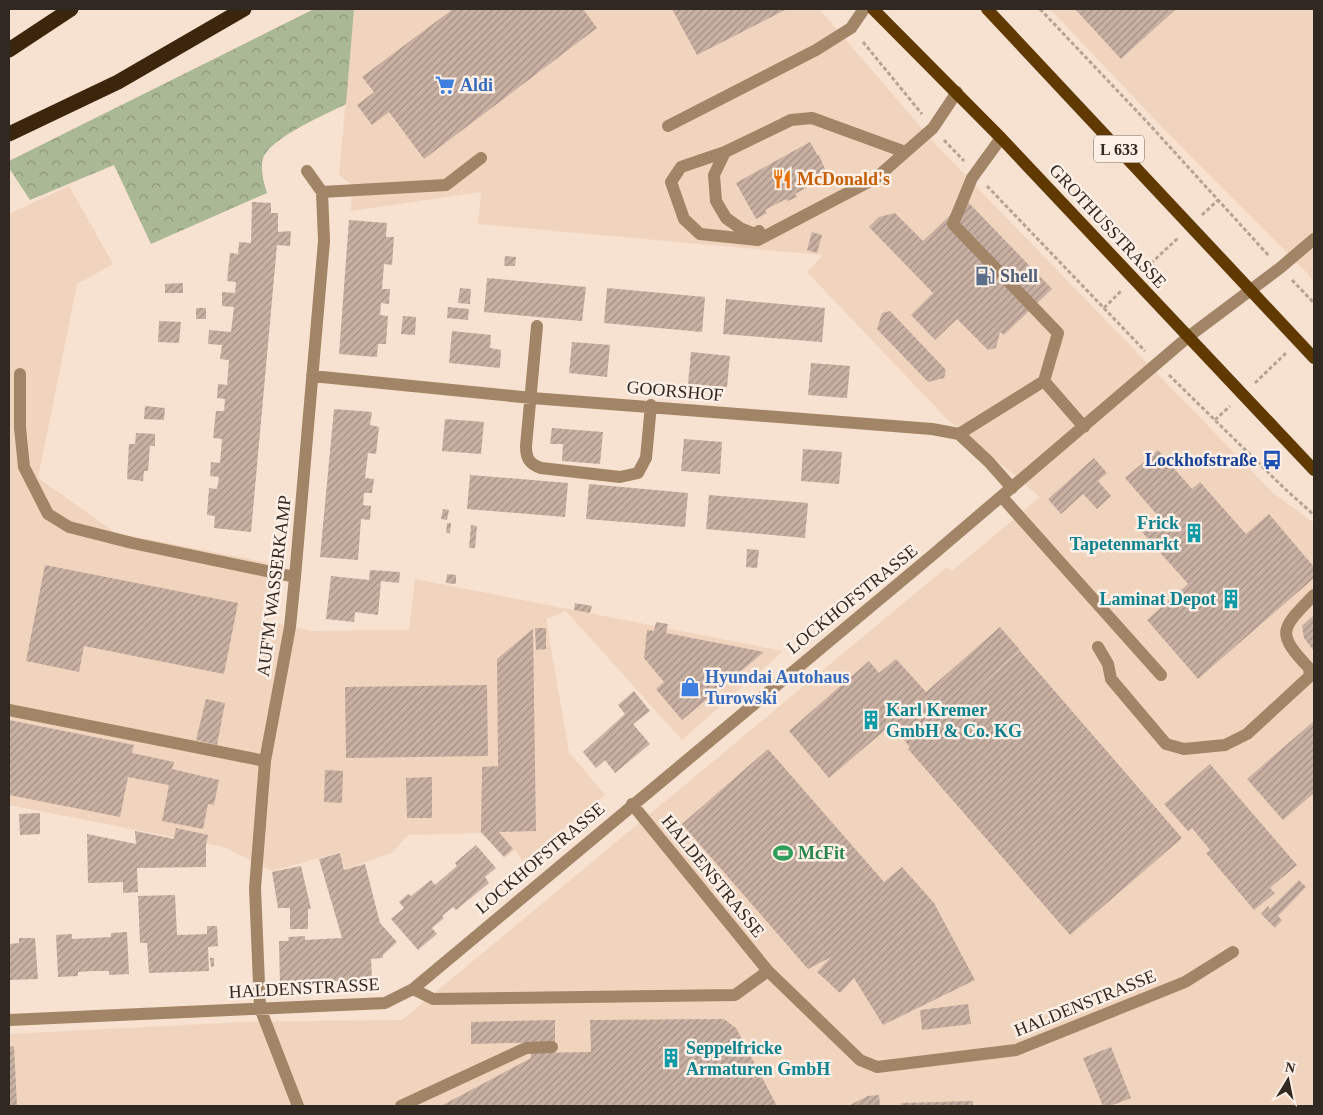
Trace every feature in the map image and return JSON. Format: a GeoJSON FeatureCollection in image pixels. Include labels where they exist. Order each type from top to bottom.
{"type":"FeatureCollection","features":[{"type":"Feature","properties":{"kind":"highway"},"geometry":{"type":"LineString","coordinates":[[9,50],[71,9]]}},
{"type":"Feature","properties":{"kind":"highway"},"geometry":{"type":"LineString","coordinates":[[9,134],[118,82],[244,9]]}},
{"type":"Feature","properties":{"kind":"main road","name":"GROTHUSSTRASSE"},"geometry":{"type":"LineString","coordinates":[[873,9],[1002,138],[1314,470]]}},
{"type":"Feature","properties":{"kind":"main road","name":"L 633"},"geometry":{"type":"LineString","coordinates":[[987,9],[1314,358]]}},
{"type":"Feature","properties":{"kind":"street"},"geometry":{"type":"LineString","coordinates":[[668,126],[823,45],[851,28],[864,9]]}},
{"type":"Feature","properties":{"kind":"street"},"geometry":{"type":"LineString","coordinates":[[906,152],[812,118],[791,120],[725,152],[681,167],[671,182],[684,219],[700,234],[758,240],[876,178],[906,152],[933,128],[957,92]]}},
{"type":"Feature","properties":{"kind":"street"},"geometry":{"type":"LineString","coordinates":[[1002,138],[972,178],[953,224],[1058,333],[1044,381],[959,434],[989,462],[1012,488]]}},
{"type":"Feature","properties":{"kind":"street"},"geometry":{"type":"LineString","coordinates":[[725,152],[714,175],[716,201],[726,218],[755,234],[814,202],[842,197]]}},
{"type":"Feature","properties":{"kind":"street"},"geometry":{"type":"LineString","coordinates":[[307,171],[322,192],[446,185],[481,158]]}},
{"type":"Feature","properties":{"kind":"street","name":"AUF'M WASSERKAMP"},"geometry":{"type":"LineString","coordinates":[[298,1106],[260,1008],[254,888],[265,761],[290,627],[295,577],[324,241],[322,192]]}},
{"type":"Feature","properties":{"kind":"street","name":"LOCKHOFSTRASSE"},"geometry":{"type":"LineString","coordinates":[[412,989],[1012,488],[1188,337],[1251,290],[1314,239]]}},
{"type":"Feature","properties":{"kind":"street"},"geometry":{"type":"LineString","coordinates":[[537,326],[532,398],[526,446],[526,455],[532,465],[541,468],[620,477],[638,473],[646,458],[650,405]]}},
{"type":"Feature","properties":{"kind":"street"},"geometry":{"type":"LineString","coordinates":[[20,374],[20,428],[24,467],[48,514],[69,528],[295,577]]}},
{"type":"Feature","properties":{"kind":"street","name":"GOORSHOF"},"geometry":{"type":"LineString","coordinates":[[312,376],[532,398],[650,405],[932,429],[959,434]]}},
{"type":"Feature","properties":{"kind":"street"},"geometry":{"type":"LineString","coordinates":[[1044,381],[1084,427]]}},
{"type":"Feature","properties":{"kind":"street"},"geometry":{"type":"LineString","coordinates":[[1002,496],[1161,675]]}},
{"type":"Feature","properties":{"kind":"street"},"geometry":{"type":"LineString","coordinates":[[1098,647],[1108,664],[1111,679],[1166,744],[1184,749],[1225,745],[1247,734],[1310,676],[1309,668],[1290,648],[1286,636],[1290,620],[1314,595]]}},
{"type":"Feature","properties":{"kind":"street"},"geometry":{"type":"LineString","coordinates":[[9,710],[265,761]]}},
{"type":"Feature","properties":{"kind":"street","name":"HALDENSTRASSE"},"geometry":{"type":"LineString","coordinates":[[632,804],[768,971],[860,1060],[877,1067],[1016,1050],[1186,982],[1233,952]]}},
{"type":"Feature","properties":{"kind":"street"},"geometry":{"type":"LineString","coordinates":[[412,989],[433,999],[735,995],[768,971]]}},
{"type":"Feature","properties":{"kind":"street","name":"HALDENSTRASSE"},"geometry":{"type":"LineString","coordinates":[[9,1020],[385,1003],[412,989]]}},
{"type":"Feature","properties":{"kind":"street"},"geometry":{"type":"LineString","coordinates":[[401,1106],[526,1048],[552,1047]]}},
{"type":"Feature","properties":{"kind":"path"},"geometry":{"type":"LineString","coordinates":[[1040,9],[1256,242]]}},
{"type":"Feature","properties":{"kind":"path"},"geometry":{"type":"LineString","coordinates":[[1210,207],[1218,200]]}},
{"type":"Feature","properties":{"kind":"path"},"geometry":{"type":"LineString","coordinates":[[1153,261],[1180,236]]}},
{"type":"Feature","properties":{"kind":"path"},"geometry":{"type":"LineString","coordinates":[[1293,281],[1314,303]]}},
{"type":"Feature","properties":{"kind":"path"},"geometry":{"type":"LineString","coordinates":[[1104,308],[1116,297]]}},
{"type":"Feature","properties":{"kind":"path"},"geometry":{"type":"LineString","coordinates":[[1255,382],[1279,360]]}},
{"type":"Feature","properties":{"kind":"path"},"geometry":{"type":"LineString","coordinates":[[1174,380],[1314,515]]}},
{"type":"Feature","properties":{"kind":"path"},"geometry":{"type":"LineString","coordinates":[[1215,420],[1228,408]]}},
{"type":"Feature","properties":{"kind":"shaded area"},"geometry":{"type":"Polygon","coordinates":[[[354,9],[819,9],[937,146],[1272,492],[1314,523],[1314,1106],[9,1106],[9,1034],[244,1022],[402,1020],[947,567],[952,571],[1040,497],[946,418],[807,272],[823,255],[478,224],[481,192],[351,211],[351,184],[339,175],[354,9]]]}},
{"type":"Feature","properties":{"kind":"shaded area"},"geometry":{"type":"Polygon","coordinates":[[[1050,9],[1314,9],[1314,284],[1308,274],[1161,126],[1050,9]]]}},
{"type":"Feature","properties":{"kind":"shaded area"},"geometry":{"type":"Polygon","coordinates":[[[69,186],[113,264],[77,284],[38,478],[116,533],[275,564],[268,622],[313,631],[409,630],[415,579],[783,651],[682,740],[566,611],[546,619],[569,752],[605,795],[523,862],[515,850],[505,858],[481,833],[408,835],[392,853],[345,869],[340,852],[273,871],[224,847],[9,805],[9,214],[69,186]]]}},
{"type":"Feature","properties":{"kind":"green space"},"geometry":{"type":"Polygon","coordinates":[[[314,9],[354,9],[346,104],[300,127],[276,143],[268,151],[263,159],[262,168],[267,193],[151,244],[114,165],[30,200],[9,168],[9,161],[314,9]]]}},
{"type":"Feature","properties":{"kind":"building","name":"Aldi"},"geometry":{"type":"Polygon","coordinates":[[[453,9],[583,9],[597,28],[424,159],[389,112],[372,125],[357,105],[374,92],[362,77],[453,9]]]}},
{"type":"Feature","properties":{"kind":"building"},"geometry":{"type":"Polygon","coordinates":[[[672,9],[787,9],[697,55],[672,9]]]}},
{"type":"Feature","properties":{"kind":"building"},"geometry":{"type":"Polygon","coordinates":[[[1075,9],[1176,9],[1121,59],[1075,9]]]}},
{"type":"Feature","properties":{"kind":"building","name":"McDonald's"},"geometry":{"type":"Polygon","coordinates":[[[810,142],[819,155],[828,176],[795,194],[797,197],[788,201],[786,199],[765,210],[767,213],[756,219],[736,183],[810,142]]]}},
{"type":"Feature","properties":{"kind":"building"},"geometry":{"type":"Polygon","coordinates":[[[966,200],[1052,289],[1004,335],[1000,332],[996,348],[988,350],[957,319],[935,340],[911,315],[933,293],[869,227],[879,217],[895,213],[923,241],[966,200]]]}},
{"type":"Feature","properties":{"kind":"building"},"geometry":{"type":"Polygon","coordinates":[[[252,202],[271,203],[271,213],[278,213],[278,232],[291,231],[290,246],[277,245],[251,532],[214,528],[215,516],[207,515],[209,488],[217,489],[219,477],[210,476],[211,462],[220,463],[222,439],[213,438],[216,411],[224,411],[225,399],[217,398],[218,384],[227,385],[229,360],[220,359],[222,345],[208,344],[209,330],[231,332],[234,307],[222,306],[222,292],[235,293],[236,282],[227,281],[230,253],[238,254],[239,242],[251,243],[252,202]]]}},
{"type":"Feature","properties":{"kind":"building"},"geometry":{"type":"Polygon","coordinates":[[[349,220],[387,223],[386,237],[394,237],[392,265],[384,264],[382,289],[390,289],[389,304],[381,303],[380,315],[388,316],[386,344],[378,344],[377,357],[339,354],[349,220]]]}},
{"type":"Feature","properties":{"kind":"building"},"geometry":{"type":"Polygon","coordinates":[[[812,232],[822,235],[817,253],[807,250],[812,232]]]}},
{"type":"Feature","properties":{"kind":"building"},"geometry":{"type":"Polygon","coordinates":[[[505,256],[516,257],[515,266],[504,266],[505,256]]]}},
{"type":"Feature","properties":{"kind":"building"},"geometry":{"type":"Polygon","coordinates":[[[487,278],[586,287],[582,321],[484,312],[487,278]]]}},
{"type":"Feature","properties":{"kind":"building"},"geometry":{"type":"Polygon","coordinates":[[[183,283],[183,293],[165,293],[165,284],[183,283]]]}},
{"type":"Feature","properties":{"kind":"building"},"geometry":{"type":"Polygon","coordinates":[[[460,288],[471,289],[470,304],[458,303],[460,288]]]}},
{"type":"Feature","properties":{"kind":"building"},"geometry":{"type":"Polygon","coordinates":[[[607,288],[705,297],[702,332],[604,323],[607,288]]]}},
{"type":"Feature","properties":{"kind":"building"},"geometry":{"type":"Polygon","coordinates":[[[726,299],[825,308],[822,342],[723,334],[726,299]]]}},
{"type":"Feature","properties":{"kind":"building"},"geometry":{"type":"Polygon","coordinates":[[[448,307],[469,309],[468,320],[447,318],[448,307]]]}},
{"type":"Feature","properties":{"kind":"building"},"geometry":{"type":"Polygon","coordinates":[[[196,308],[206,308],[206,319],[196,319],[196,308]]]}},
{"type":"Feature","properties":{"kind":"building"},"geometry":{"type":"Polygon","coordinates":[[[890,311],[946,370],[944,378],[928,382],[877,329],[882,313],[890,311]]]}},
{"type":"Feature","properties":{"kind":"building"},"geometry":{"type":"Polygon","coordinates":[[[403,316],[416,317],[415,335],[401,334],[403,316]]]}},
{"type":"Feature","properties":{"kind":"building"},"geometry":{"type":"Polygon","coordinates":[[[159,321],[181,322],[179,343],[158,342],[159,321]]]}},
{"type":"Feature","properties":{"kind":"building"},"geometry":{"type":"Polygon","coordinates":[[[452,331],[491,335],[490,348],[501,350],[500,368],[449,363],[452,331]]]}},
{"type":"Feature","properties":{"kind":"building"},"geometry":{"type":"Polygon","coordinates":[[[572,342],[610,345],[607,377],[569,373],[572,342]]]}},
{"type":"Feature","properties":{"kind":"building"},"geometry":{"type":"Polygon","coordinates":[[[691,352],[730,356],[727,387],[688,384],[691,352]]]}},
{"type":"Feature","properties":{"kind":"building"},"geometry":{"type":"Polygon","coordinates":[[[811,363],[850,366],[847,398],[808,395],[811,363]]]}},
{"type":"Feature","properties":{"kind":"building"},"geometry":{"type":"Polygon","coordinates":[[[145,406],[165,408],[164,420],[144,419],[145,406]]]}},
{"type":"Feature","properties":{"kind":"building"},"geometry":{"type":"Polygon","coordinates":[[[334,409],[372,412],[370,425],[379,427],[376,454],[368,453],[365,478],[374,479],[372,493],[364,493],[363,505],[371,506],[370,520],[361,519],[358,560],[320,557],[334,409]]]}},
{"type":"Feature","properties":{"kind":"building"},"geometry":{"type":"Polygon","coordinates":[[[445,419],[484,422],[481,454],[442,451],[445,419]]]}},
{"type":"Feature","properties":{"kind":"building"},"geometry":{"type":"Polygon","coordinates":[[[552,428],[603,432],[600,464],[562,461],[563,444],[550,444],[552,428]]]}},
{"type":"Feature","properties":{"kind":"building"},"geometry":{"type":"Polygon","coordinates":[[[136,433],[155,434],[155,446],[150,446],[148,471],[144,471],[143,481],[127,479],[129,444],[135,444],[136,433]]]}},
{"type":"Feature","properties":{"kind":"building"},"geometry":{"type":"Polygon","coordinates":[[[684,439],[722,442],[720,474],[681,471],[684,439]]]}},
{"type":"Feature","properties":{"kind":"building"},"geometry":{"type":"Polygon","coordinates":[[[803,449],[842,452],[839,484],[801,481],[803,449]]]}},
{"type":"Feature","properties":{"kind":"building","name":"Laminat Depot"},"geometry":{"type":"Polygon","coordinates":[[[1158,450],[1192,489],[1200,482],[1246,534],[1269,514],[1314,567],[1314,578],[1198,679],[1147,620],[1188,584],[1142,532],[1159,517],[1125,478],[1158,450]]]}},
{"type":"Feature","properties":{"kind":"building"},"geometry":{"type":"Polygon","coordinates":[[[1094,458],[1107,473],[1098,481],[1111,496],[1097,509],[1083,494],[1061,514],[1048,499],[1094,458]]]}},
{"type":"Feature","properties":{"kind":"building"},"geometry":{"type":"Polygon","coordinates":[[[470,475],[568,483],[565,517],[467,509],[470,475]]]}},
{"type":"Feature","properties":{"kind":"building"},"geometry":{"type":"Polygon","coordinates":[[[589,484],[688,493],[685,527],[586,519],[589,484]]]}},
{"type":"Feature","properties":{"kind":"building"},"geometry":{"type":"Polygon","coordinates":[[[709,495],[808,503],[805,538],[706,529],[709,495]]]}},
{"type":"Feature","properties":{"kind":"building"},"geometry":{"type":"Polygon","coordinates":[[[443,509],[449,510],[447,520],[441,519],[443,509]]]}},
{"type":"Feature","properties":{"kind":"building"},"geometry":{"type":"Polygon","coordinates":[[[447,523],[451,523],[450,533],[446,533],[447,523]]]}},
{"type":"Feature","properties":{"kind":"building"},"geometry":{"type":"Polygon","coordinates":[[[471,525],[477,526],[475,548],[469,548],[471,525]]]}},
{"type":"Feature","properties":{"kind":"building"},"geometry":{"type":"Polygon","coordinates":[[[747,549],[759,550],[757,568],[746,567],[747,549]]]}},
{"type":"Feature","properties":{"kind":"building"},"geometry":{"type":"Polygon","coordinates":[[[45,565],[238,603],[224,674],[84,646],[79,672],[26,661],[45,565]]]}},
{"type":"Feature","properties":{"kind":"building"},"geometry":{"type":"Polygon","coordinates":[[[370,570],[400,572],[399,583],[381,581],[378,615],[355,612],[354,622],[326,619],[331,576],[369,580],[370,570]]]}},
{"type":"Feature","properties":{"kind":"building"},"geometry":{"type":"Polygon","coordinates":[[[447,574],[456,575],[456,584],[446,583],[447,574]]]}},
{"type":"Feature","properties":{"kind":"building"},"geometry":{"type":"Polygon","coordinates":[[[575,603],[592,606],[590,613],[574,610],[575,603]]]}},
{"type":"Feature","properties":{"kind":"building"},"geometry":{"type":"Polygon","coordinates":[[[1314,615],[1314,651],[1304,638],[1302,626],[1314,615]]]}},
{"type":"Feature","properties":{"kind":"building"},"geometry":{"type":"Polygon","coordinates":[[[656,622],[668,624],[666,633],[764,652],[682,720],[656,689],[664,682],[644,658],[647,630],[654,631],[656,622]]]}},
{"type":"Feature","properties":{"kind":"building"},"geometry":{"type":"Polygon","coordinates":[[[1000,627],[1020,650],[946,716],[1020,651],[1182,838],[1070,935],[908,749],[910,747],[891,725],[829,778],[789,731],[869,661],[879,673],[896,659],[926,692],[1000,627]]]}},
{"type":"Feature","properties":{"kind":"building"},"geometry":{"type":"Polygon","coordinates":[[[535,628],[546,628],[546,649],[536,650],[535,628]]]}},
{"type":"Feature","properties":{"kind":"building"},"geometry":{"type":"Polygon","coordinates":[[[533,629],[536,831],[499,832],[513,849],[504,857],[481,832],[482,767],[498,766],[497,659],[533,629]]]}},
{"type":"Feature","properties":{"kind":"building"},"geometry":{"type":"Polygon","coordinates":[[[487,685],[488,756],[346,758],[345,687],[487,685]]]}},
{"type":"Feature","properties":{"kind":"building"},"geometry":{"type":"Polygon","coordinates":[[[634,691],[650,711],[633,724],[650,744],[615,773],[605,760],[596,768],[583,752],[625,714],[618,705],[634,691]]]}},
{"type":"Feature","properties":{"kind":"building"},"geometry":{"type":"Polygon","coordinates":[[[206,699],[225,703],[217,745],[196,740],[206,699]]]}},
{"type":"Feature","properties":{"kind":"building"},"geometry":{"type":"Polygon","coordinates":[[[9,720],[134,745],[132,753],[174,762],[172,769],[219,780],[214,805],[208,804],[203,829],[162,821],[169,785],[128,777],[120,817],[9,795],[9,720]]]}},
{"type":"Feature","properties":{"kind":"building"},"geometry":{"type":"Polygon","coordinates":[[[1314,721],[1314,793],[1283,820],[1247,779],[1314,721]]]}},
{"type":"Feature","properties":{"kind":"building"},"geometry":{"type":"Polygon","coordinates":[[[768,749],[884,882],[902,867],[934,903],[975,980],[883,1025],[854,978],[840,993],[817,972],[831,957],[808,969],[682,824],[768,749]]]}},
{"type":"Feature","properties":{"kind":"building"},"geometry":{"type":"Polygon","coordinates":[[[1210,764],[1297,865],[1270,888],[1275,893],[1254,910],[1206,853],[1210,850],[1192,828],[1188,831],[1164,804],[1210,764]]]}},
{"type":"Feature","properties":{"kind":"building"},"geometry":{"type":"Polygon","coordinates":[[[325,770],[343,771],[342,803],[324,802],[325,770]]]}},
{"type":"Feature","properties":{"kind":"building"},"geometry":{"type":"Polygon","coordinates":[[[432,777],[432,818],[407,818],[406,778],[432,777]]]}},
{"type":"Feature","properties":{"kind":"building"},"geometry":{"type":"Polygon","coordinates":[[[40,813],[40,834],[20,835],[19,814],[40,813]]]}},
{"type":"Feature","properties":{"kind":"building"},"geometry":{"type":"Polygon","coordinates":[[[176,828],[208,835],[206,867],[137,868],[138,892],[123,893],[123,882],[88,883],[87,834],[136,844],[135,831],[174,839],[176,828]]]}},
{"type":"Feature","properties":{"kind":"building"},"geometry":{"type":"Polygon","coordinates":[[[476,845],[496,868],[485,877],[489,883],[456,910],[453,907],[442,916],[444,918],[432,928],[437,934],[418,950],[391,919],[404,908],[399,902],[408,894],[411,896],[431,880],[435,885],[457,866],[455,863],[476,845]]]}},
{"type":"Feature","properties":{"kind":"building"},"geometry":{"type":"Polygon","coordinates":[[[340,853],[344,870],[365,864],[380,923],[397,942],[383,955],[383,958],[371,959],[372,979],[280,984],[279,941],[289,941],[288,937],[305,936],[305,940],[342,938],[319,859],[340,853]]]}},
{"type":"Feature","properties":{"kind":"building"},"geometry":{"type":"Polygon","coordinates":[[[301,866],[311,909],[308,909],[308,929],[290,929],[290,908],[278,908],[272,872],[301,866]]]}},
{"type":"Feature","properties":{"kind":"building"},"geometry":{"type":"Polygon","coordinates":[[[1299,880],[1306,887],[1278,916],[1282,920],[1275,928],[1261,914],[1268,906],[1270,909],[1299,880]]]}},
{"type":"Feature","properties":{"kind":"building"},"geometry":{"type":"Polygon","coordinates":[[[175,895],[177,935],[207,934],[207,926],[217,926],[218,946],[208,947],[209,971],[149,973],[147,943],[140,943],[138,896],[175,895]]]}},
{"type":"Feature","properties":{"kind":"building"},"geometry":{"type":"Polygon","coordinates":[[[127,932],[129,974],[109,975],[109,971],[93,971],[78,972],[78,976],[58,977],[56,935],[72,934],[72,939],[111,937],[111,933],[127,932]]]}},
{"type":"Feature","properties":{"kind":"building"},"geometry":{"type":"Polygon","coordinates":[[[19,938],[35,938],[38,979],[9,980],[9,944],[19,943],[19,938]]]}},
{"type":"Feature","properties":{"kind":"building"},"geometry":{"type":"Polygon","coordinates":[[[210,958],[214,958],[214,966],[211,967],[210,958]]]}},
{"type":"Feature","properties":{"kind":"building"},"geometry":{"type":"Polygon","coordinates":[[[968,1004],[971,1024],[922,1030],[920,1010],[968,1004]]]}},
{"type":"Feature","properties":{"kind":"building","name":"Seppelfricke Armaturen GmbH"},"geometry":{"type":"Polygon","coordinates":[[[724,1019],[736,1028],[777,1106],[441,1106],[531,1058],[531,1053],[591,1052],[590,1020],[724,1019]]]}},
{"type":"Feature","properties":{"kind":"building"},"geometry":{"type":"Polygon","coordinates":[[[555,1020],[555,1042],[471,1044],[471,1022],[555,1020]]]}},
{"type":"Feature","properties":{"kind":"building"},"geometry":{"type":"Polygon","coordinates":[[[14,1046],[17,1106],[9,1106],[9,1047],[14,1046]]]}},
{"type":"Feature","properties":{"kind":"building"},"geometry":{"type":"Polygon","coordinates":[[[1111,1047],[1131,1098],[1110,1106],[1103,1106],[1083,1058],[1111,1047]]]}},
{"type":"Feature","properties":{"kind":"building"},"geometry":{"type":"Polygon","coordinates":[[[879,1095],[880,1106],[848,1106],[868,1096],[879,1095]]]}},
{"type":"Feature","properties":{"kind":"building"},"geometry":{"type":"Polygon","coordinates":[[[973,1101],[973,1106],[901,1106],[901,1103],[973,1101]]]}},
{"type":"Feature","properties":{"kind":"place","name":"Aldi"},"geometry":{"type":"Point","coordinates":[445,85]}},
{"type":"Feature","properties":{"kind":"place","name":"McDonald's"},"geometry":{"type":"Point","coordinates":[782,179]}},
{"type":"Feature","properties":{"kind":"place","name":"Shell"},"geometry":{"type":"Point","coordinates":[985,276]}},
{"type":"Feature","properties":{"kind":"place","name":"Lockhofstraße"},"geometry":{"type":"Point","coordinates":[1272,460]}},
{"type":"Feature","properties":{"kind":"place","name":"Frick Tapetenmarkt"},"geometry":{"type":"Point","coordinates":[1194,533]}},
{"type":"Feature","properties":{"kind":"place","name":"Laminat Depot"},"geometry":{"type":"Point","coordinates":[1231,599]}},
{"type":"Feature","properties":{"kind":"place","name":"Hyundai Autohaus Turowski"},"geometry":{"type":"Point","coordinates":[690,687]}},
{"type":"Feature","properties":{"kind":"place","name":"Karl Kremer GmbH & Co. KG"},"geometry":{"type":"Point","coordinates":[871,720]}},
{"type":"Feature","properties":{"kind":"place","name":"McFit"},"geometry":{"type":"Point","coordinates":[783,853]}},
{"type":"Feature","properties":{"kind":"place","name":"Seppelfricke Armaturen GmbH"},"geometry":{"type":"Point","coordinates":[671,1058]}}]}
